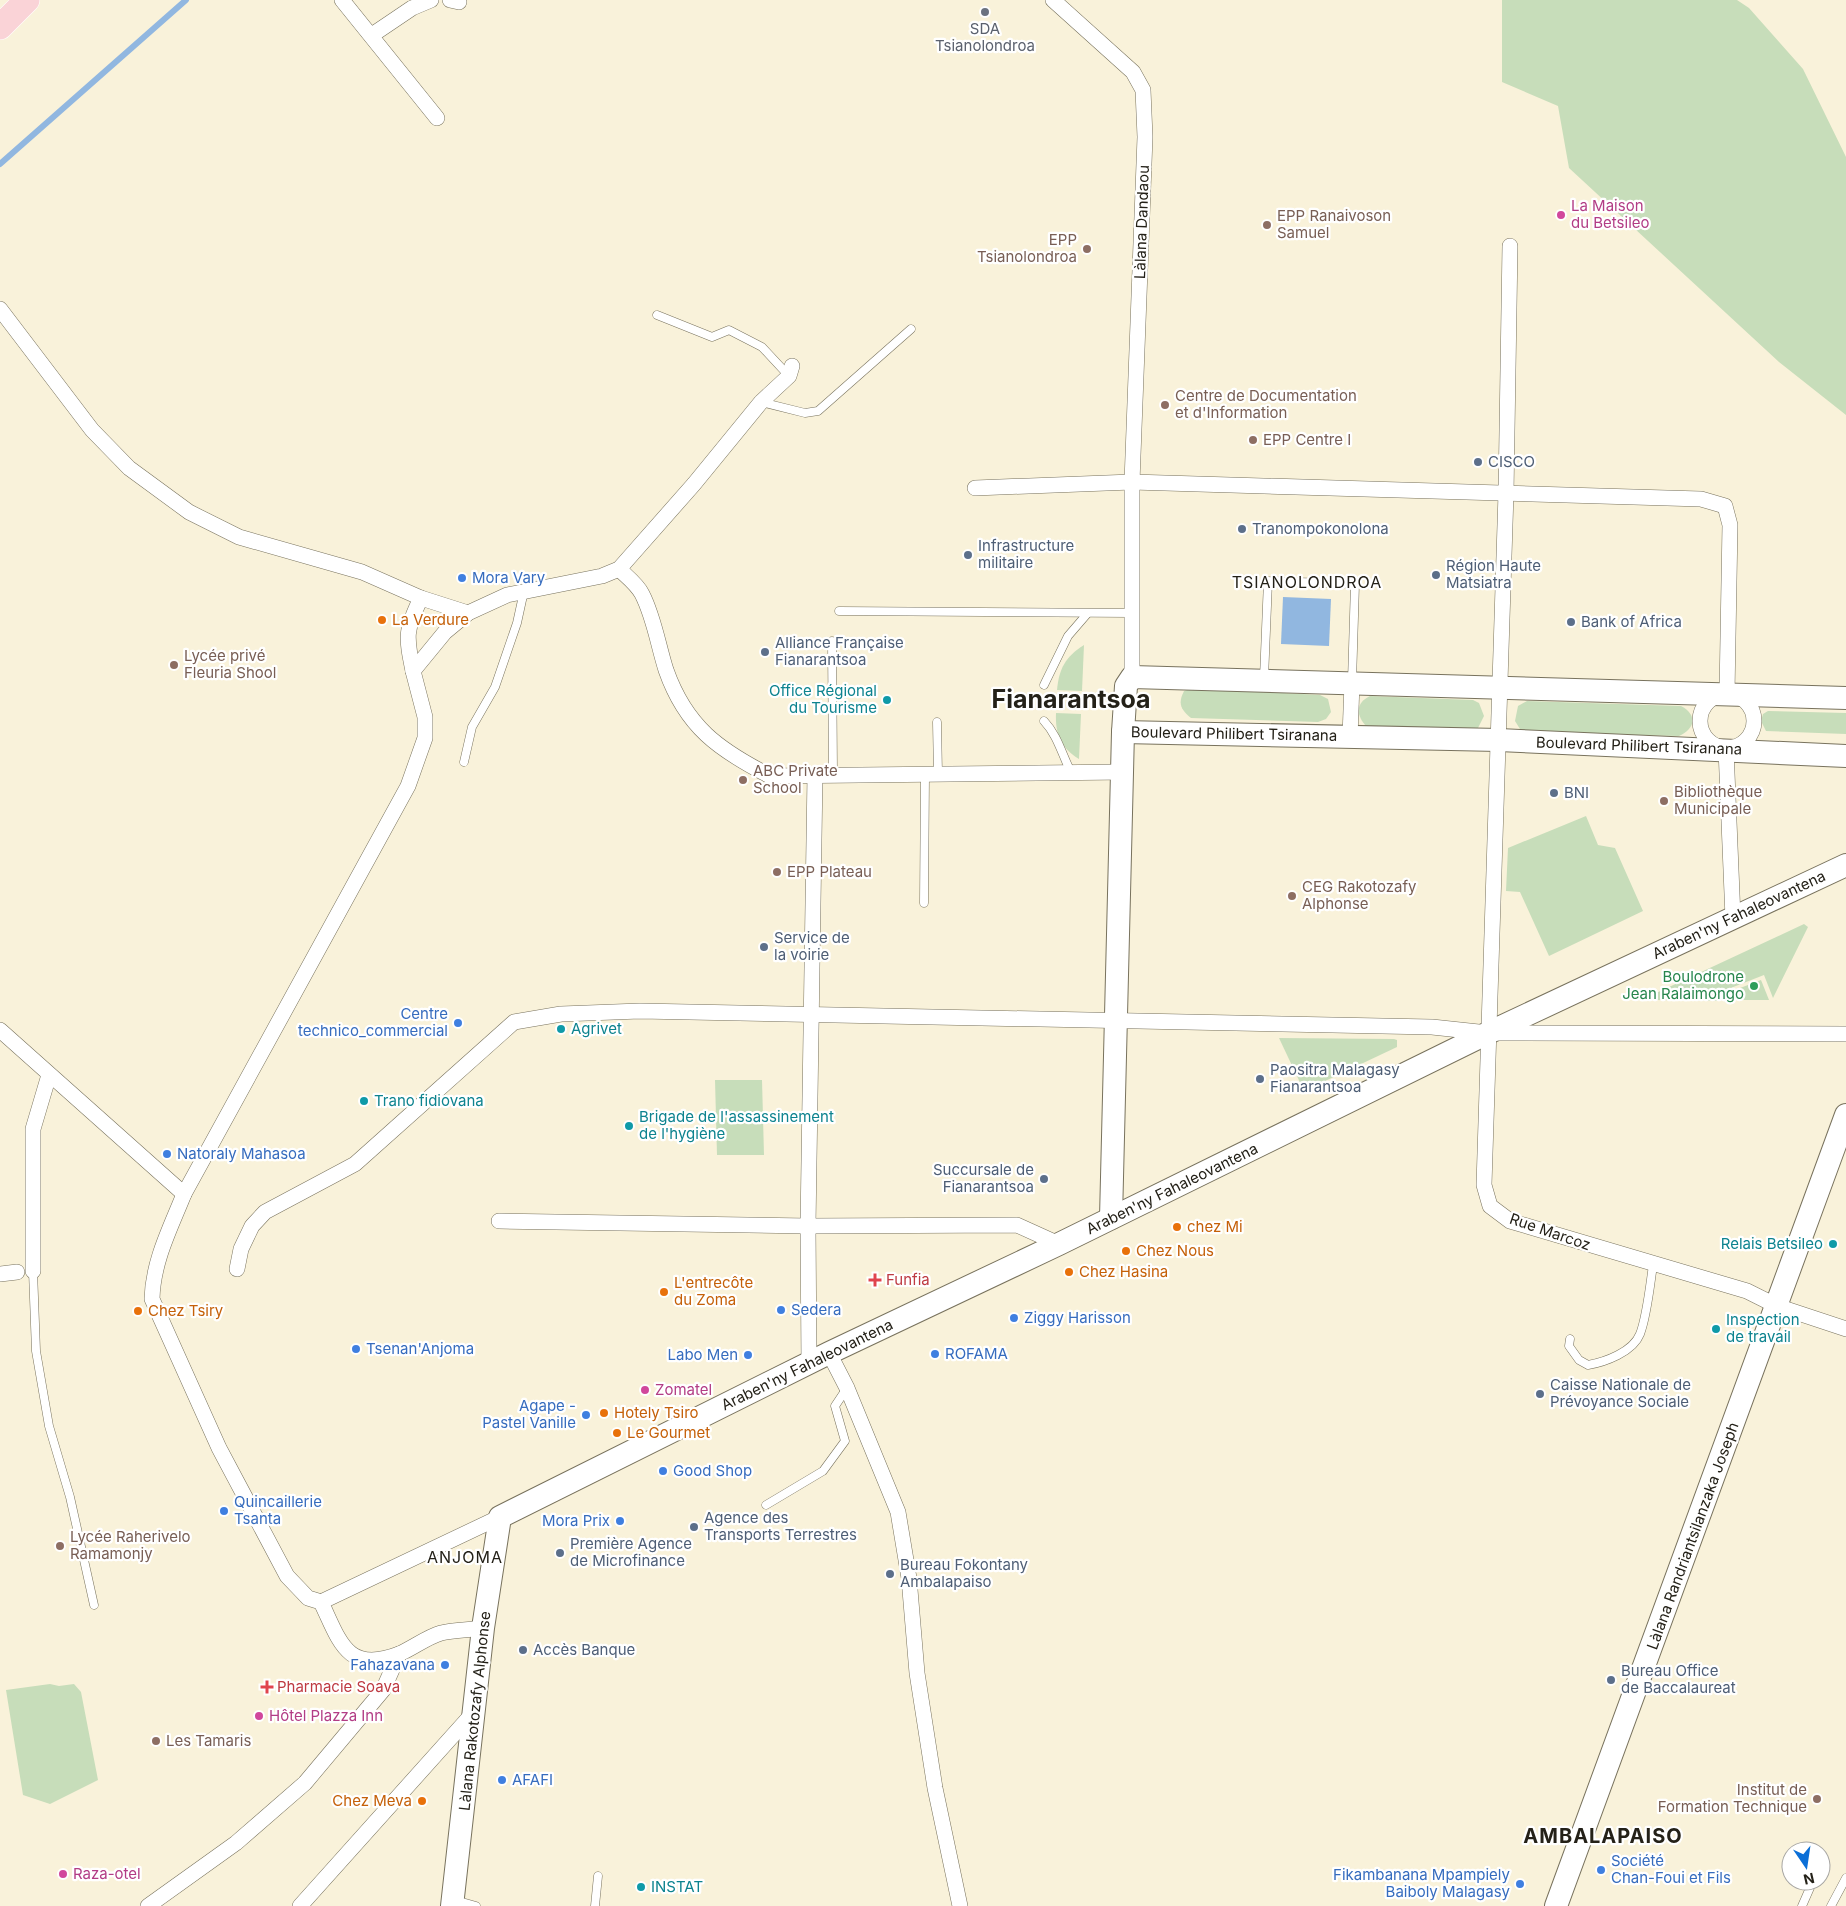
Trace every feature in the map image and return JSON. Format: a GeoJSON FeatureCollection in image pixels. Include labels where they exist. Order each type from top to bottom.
{"type":"FeatureCollection","features":[{"type":"Feature","properties":{"kind":"main road"},"geometry":{"type":"LineString","coordinates":[[0,27],[27,0]]}},
{"type":"Feature","properties":{"kind":"street"},"geometry":{"type":"LineString","coordinates":[[342,0],[438,118]]}},
{"type":"Feature","properties":{"kind":"street"},"geometry":{"type":"LineString","coordinates":[[372,35],[412,8],[431,0]]}},
{"type":"Feature","properties":{"kind":"street","name":"Làlana Dandaou"},"geometry":{"type":"LineString","coordinates":[[1053,0],[1133,72],[1143,90],[1144,147],[1132,482],[1132,677]]}},
{"type":"Feature","properties":{"kind":"street","name":"Rue Marcoz"},"geometry":{"type":"LineString","coordinates":[[1510,246],[1506,493],[1484,1185],[1490,1206],[1510,1221],[1653,1265],[1747,1291],[1777,1306],[1846,1329]]}},
{"type":"Feature","properties":{"kind":"street"},"geometry":{"type":"LineString","coordinates":[[0,309],[92,430],[129,468],[189,512],[239,537],[362,572],[421,598],[468,614]]}},
{"type":"Feature","properties":{"kind":"street"},"geometry":{"type":"LineString","coordinates":[[413,671],[445,632],[468,614],[507,595],[602,576],[619,568],[694,484],[761,402],[790,371]]}},
{"type":"Feature","properties":{"kind":"street"},"geometry":{"type":"LineString","coordinates":[[975,488],[1132,482],[1701,498],[1725,506],[1730,525],[1727,693]]}},
{"type":"Feature","properties":{"kind":"street"},"geometry":{"type":"LineString","coordinates":[[619,568],[642,592],[666,670],[686,711],[705,736],[731,756],[770,776],[1123,772]]}},
{"type":"Feature","properties":{"kind":"street"},"geometry":{"type":"LineString","coordinates":[[421,598],[409,621],[407,641],[425,717],[425,738],[408,786],[184,1194],[152,1276],[152,1299],[219,1448],[287,1576],[308,1598],[321,1602],[500,1516]]}},
{"type":"Feature","properties":{"kind":"street"},"geometry":{"type":"LineString","coordinates":[[1132,677],[1500,686],[1846,698]]}},
{"type":"Feature","properties":{"kind":"street","name":"Boulevard Philibert Tsiranana"},"geometry":{"type":"LineString","coordinates":[[1132,677],[1126,686],[1123,732],[1499,740],[1846,756]]}},
{"type":"Feature","properties":{"kind":"street"},"geometry":{"type":"LineString","coordinates":[[1350,737],[1352,683]]}},
{"type":"Feature","properties":{"kind":"street"},"geometry":{"type":"LineString","coordinates":[[1727,693],[1744,698],[1754,714],[1755,723],[1747,740],[1740,745],[1726,749],[1707,739],[1700,722],[1704,706],[1718,695],[1727,693]]}},
{"type":"Feature","properties":{"kind":"street"},"geometry":{"type":"LineString","coordinates":[[1111,1218],[1123,732]]}},
{"type":"Feature","properties":{"kind":"street"},"geometry":{"type":"LineString","coordinates":[[1726,749],[1733,918]]}},
{"type":"Feature","properties":{"kind":"street"},"geometry":{"type":"LineString","coordinates":[[809,1364],[808,1226],[815,775]]}},
{"type":"Feature","properties":{"kind":"street","name":"Araben'ny Fahaleovantena"},"geometry":{"type":"LineString","coordinates":[[500,1516],[829,1353],[1059,1244],[1488,1033],[1846,865]]}},
{"type":"Feature","properties":{"kind":"street"},"geometry":{"type":"LineString","coordinates":[[237,1269],[241,1249],[252,1226],[265,1212],[355,1164],[514,1022],[561,1014],[640,1011],[811,1013],[1432,1027],[1488,1033],[1846,1034]]}},
{"type":"Feature","properties":{"kind":"street"},"geometry":{"type":"LineString","coordinates":[[0,1030],[184,1194]]}},
{"type":"Feature","properties":{"kind":"street"},"geometry":{"type":"LineString","coordinates":[[33,1271],[32,1129],[50,1075]]}},
{"type":"Feature","properties":{"kind":"street","name":"Làlana Randriantsilanzaka Joseph"},"geometry":{"type":"LineString","coordinates":[[1556,1906],[1846,1116]]}},
{"type":"Feature","properties":{"kind":"street"},"geometry":{"type":"LineString","coordinates":[[499,1222],[808,1226],[1017,1225],[1059,1244]]}},
{"type":"Feature","properties":{"kind":"street"},"geometry":{"type":"LineString","coordinates":[[0,1274],[17,1272]]}},
{"type":"Feature","properties":{"kind":"street"},"geometry":{"type":"LineString","coordinates":[[829,1353],[846,1388],[898,1512],[909,1578],[920,1692],[935,1788],[960,1906]]}},
{"type":"Feature","properties":{"kind":"street","name":"Làlana Rakotozafy Alphonse"},"geometry":{"type":"LineString","coordinates":[[453,1902],[483,1628],[500,1516]]}},
{"type":"Feature","properties":{"kind":"street"},"geometry":{"type":"LineString","coordinates":[[321,1602],[340,1641],[354,1657],[372,1662],[399,1654],[440,1633],[483,1628]]}},
{"type":"Feature","properties":{"kind":"street"},"geometry":{"type":"LineString","coordinates":[[148,1906],[236,1842],[305,1783],[383,1690],[399,1654]]}},
{"type":"Feature","properties":{"kind":"street"},"geometry":{"type":"LineString","coordinates":[[300,1906],[475,1711]]}},
{"type":"Feature","properties":{"kind":"lane"},"geometry":{"type":"LineString","coordinates":[[657,315],[712,337],[728,330],[762,346],[790,371]]}},
{"type":"Feature","properties":{"kind":"lane"},"geometry":{"type":"LineString","coordinates":[[761,402],[805,413],[818,411],[911,328]]}},
{"type":"Feature","properties":{"kind":"lane"},"geometry":{"type":"LineString","coordinates":[[1264,680],[1268,581],[1355,584],[1352,683]]}},
{"type":"Feature","properties":{"kind":"lane"},"geometry":{"type":"LineString","coordinates":[[464,762],[472,727],[495,687],[517,623],[524,591]]}},
{"type":"Feature","properties":{"kind":"lane"},"geometry":{"type":"LineString","coordinates":[[839,611],[1132,613]]}},
{"type":"Feature","properties":{"kind":"lane"},"geometry":{"type":"LineString","coordinates":[[1044,685],[1068,636],[1087,614]]}},
{"type":"Feature","properties":{"kind":"lane"},"geometry":{"type":"LineString","coordinates":[[832,640],[833,775]]}},
{"type":"Feature","properties":{"kind":"lane"},"geometry":{"type":"LineString","coordinates":[[924,903],[931,774],[937,722]]}},
{"type":"Feature","properties":{"kind":"lane"},"geometry":{"type":"LineString","coordinates":[[1044,722],[1054,732],[1061,753],[1072,772]]}},
{"type":"Feature","properties":{"kind":"lane"},"geometry":{"type":"LineString","coordinates":[[1570,1339],[1569,1346],[1579,1360],[1588,1365],[1601,1363],[1624,1352],[1640,1336],[1653,1265]]}},
{"type":"Feature","properties":{"kind":"lane"},"geometry":{"type":"LineString","coordinates":[[33,1271],[36,1351],[49,1426],[70,1497],[94,1605]]}},
{"type":"Feature","properties":{"kind":"lane"},"geometry":{"type":"LineString","coordinates":[[766,1505],[823,1471],[846,1441],[835,1406],[846,1388]]}},
{"type":"Feature","properties":{"kind":"lane"},"geometry":{"type":"LineString","coordinates":[[595,1906],[598,1876]]}},
{"type":"Feature","properties":{"kind":"lane"},"geometry":{"type":"LineString","coordinates":[[1830,1906],[1846,1878]]}},
{"type":"Feature","properties":{"kind":"lane"},"geometry":{"type":"LineString","coordinates":[[1802,1906],[1809,1891]]}},
{"type":"Feature","properties":{"kind":"lane"},"geometry":{"type":"LineString","coordinates":[[453,1902],[476,1906]]}},
{"type":"Feature","properties":{"kind":"green space"},"geometry":{"type":"Polygon","coordinates":[[[1502,0],[1737,0],[1749,8],[1803,69],[1846,157],[1846,415],[1779,362],[1569,168],[1558,106],[1502,82],[1502,0]]]}},
{"type":"Feature","properties":{"kind":"green space"},"geometry":{"type":"Polygon","coordinates":[[[1084,645],[1082,691],[1057,690],[1059,676],[1064,664],[1072,654],[1084,645]]]}},
{"type":"Feature","properties":{"kind":"green space"},"geometry":{"type":"Polygon","coordinates":[[[1193,688],[1320,695],[1328,699],[1331,712],[1326,719],[1318,722],[1191,718],[1182,709],[1181,699],[1184,691],[1193,688]]]}},
{"type":"Feature","properties":{"kind":"green space"},"geometry":{"type":"Polygon","coordinates":[[[1370,696],[1473,700],[1479,703],[1484,716],[1478,728],[1471,730],[1367,727],[1361,719],[1359,710],[1362,702],[1370,696]]]}},
{"type":"Feature","properties":{"kind":"green space"},"geometry":{"type":"Polygon","coordinates":[[[1527,701],[1681,706],[1690,714],[1692,722],[1688,730],[1679,736],[1528,733],[1520,729],[1515,721],[1518,706],[1527,701]]]}},
{"type":"Feature","properties":{"kind":"green space"},"geometry":{"type":"Polygon","coordinates":[[[1768,711],[1846,713],[1846,734],[1766,731],[1761,721],[1763,714],[1768,711]]]}},
{"type":"Feature","properties":{"kind":"green space"},"geometry":{"type":"Polygon","coordinates":[[[1056,713],[1081,714],[1079,759],[1060,740],[1056,713]]]}},
{"type":"Feature","properties":{"kind":"green space"},"geometry":{"type":"Polygon","coordinates":[[[1586,816],[1598,845],[1615,848],[1643,911],[1549,956],[1520,892],[1506,891],[1508,848],[1586,816]]]}},
{"type":"Feature","properties":{"kind":"green space"},"geometry":{"type":"Polygon","coordinates":[[[1804,924],[1808,927],[1773,998],[1764,975],[1718,993],[1717,1001],[1657,1000],[1654,994],[1804,924]]]}},
{"type":"Feature","properties":{"kind":"green space","name":"Boulodrone Jean Ralaimongo"},"geometry":{"type":"Polygon","coordinates":[[[1761,980],[1769,1000],[1727,1000],[1727,993],[1761,980]]]}},
{"type":"Feature","properties":{"kind":"green space"},"geometry":{"type":"Polygon","coordinates":[[[1279,1038],[1394,1039],[1397,1040],[1397,1047],[1304,1091],[1279,1038]]]}},
{"type":"Feature","properties":{"kind":"green space"},"geometry":{"type":"Polygon","coordinates":[[[715,1080],[762,1080],[764,1155],[717,1155],[715,1080]]]}},
{"type":"Feature","properties":{"kind":"green space"},"geometry":{"type":"Polygon","coordinates":[[[50,1684],[59,1686],[74,1684],[81,1692],[98,1780],[50,1804],[23,1795],[6,1690],[50,1684]]]}},
{"type":"Feature","properties":{"kind":"water"},"geometry":{"type":"Polygon","coordinates":[[[1283,597],[1331,599],[1329,646],[1281,644],[1283,597]]]}},
{"type":"Feature","properties":{"kind":"waterway"},"geometry":{"type":"LineString","coordinates":[[0,164],[186,0]]}},
{"type":"Feature","properties":{"kind":"place","name":"SDA Tsianolondroa"},"geometry":{"type":"Point","coordinates":[985,12]}},
{"type":"Feature","properties":{"kind":"place","name":"La Maison du Betsileo"},"geometry":{"type":"Point","coordinates":[1561,215]}},
{"type":"Feature","properties":{"kind":"place","name":"EPP Ranaivoson Samuel"},"geometry":{"type":"Point","coordinates":[1267,225]}},
{"type":"Feature","properties":{"kind":"place","name":"EPP Tsianolondroa"},"geometry":{"type":"Point","coordinates":[1087,249]}},
{"type":"Feature","properties":{"kind":"place","name":"Centre de Documentation et d'Information"},"geometry":{"type":"Point","coordinates":[1165,405]}},
{"type":"Feature","properties":{"kind":"place","name":"EPP Centre I"},"geometry":{"type":"Point","coordinates":[1253,440]}},
{"type":"Feature","properties":{"kind":"place","name":"CISCO"},"geometry":{"type":"Point","coordinates":[1478,462]}},
{"type":"Feature","properties":{"kind":"place","name":"Tranompokonolona"},"geometry":{"type":"Point","coordinates":[1242,529]}},
{"type":"Feature","properties":{"kind":"place","name":"Infrastructure militaire"},"geometry":{"type":"Point","coordinates":[968,555]}},
{"type":"Feature","properties":{"kind":"place","name":"Région Haute Matsiatra"},"geometry":{"type":"Point","coordinates":[1436,575]}},
{"type":"Feature","properties":{"kind":"place","name":"Mora Vary"},"geometry":{"type":"Point","coordinates":[462,578]}},
{"type":"Feature","properties":{"kind":"place","name":"La Verdure"},"geometry":{"type":"Point","coordinates":[382,620]}},
{"type":"Feature","properties":{"kind":"place","name":"Bank of Africa"},"geometry":{"type":"Point","coordinates":[1571,622]}},
{"type":"Feature","properties":{"kind":"place","name":"Alliance Française Fianarantsoa"},"geometry":{"type":"Point","coordinates":[765,652]}},
{"type":"Feature","properties":{"kind":"place","name":"Lycée privé Fleuria Shool"},"geometry":{"type":"Point","coordinates":[174,665]}},
{"type":"Feature","properties":{"kind":"place","name":"Office Régional du Tourisme"},"geometry":{"type":"Point","coordinates":[887,700]}},
{"type":"Feature","properties":{"kind":"place","name":"ABC Private School"},"geometry":{"type":"Point","coordinates":[743,780]}},
{"type":"Feature","properties":{"kind":"place","name":"BNI"},"geometry":{"type":"Point","coordinates":[1554,793]}},
{"type":"Feature","properties":{"kind":"place","name":"Bibliothèque Municipale"},"geometry":{"type":"Point","coordinates":[1664,801]}},
{"type":"Feature","properties":{"kind":"place","name":"EPP Plateau"},"geometry":{"type":"Point","coordinates":[777,872]}},
{"type":"Feature","properties":{"kind":"place","name":"CEG Rakotozafy Alphonse"},"geometry":{"type":"Point","coordinates":[1292,896]}},
{"type":"Feature","properties":{"kind":"place","name":"Service de la voirie"},"geometry":{"type":"Point","coordinates":[764,947]}},
{"type":"Feature","properties":{"kind":"place","name":"Boulodrone Jean Ralaimongo"},"geometry":{"type":"Point","coordinates":[1754,986]}},
{"type":"Feature","properties":{"kind":"place","name":"Centre technico_commercial"},"geometry":{"type":"Point","coordinates":[458,1023]}},
{"type":"Feature","properties":{"kind":"place","name":"Agrivet"},"geometry":{"type":"Point","coordinates":[561,1029]}},
{"type":"Feature","properties":{"kind":"place","name":"Paositra Malagasy Fianarantsoa"},"geometry":{"type":"Point","coordinates":[1260,1079]}},
{"type":"Feature","properties":{"kind":"place","name":"Trano fidiovana"},"geometry":{"type":"Point","coordinates":[364,1101]}},
{"type":"Feature","properties":{"kind":"place","name":"Brigade de l'assassinement de l'hygiène"},"geometry":{"type":"Point","coordinates":[629,1126]}},
{"type":"Feature","properties":{"kind":"place","name":"Natoraly Mahasoa"},"geometry":{"type":"Point","coordinates":[167,1154]}},
{"type":"Feature","properties":{"kind":"place","name":"Succursale de Fianarantsoa"},"geometry":{"type":"Point","coordinates":[1044,1179]}},
{"type":"Feature","properties":{"kind":"place","name":"chez Mi"},"geometry":{"type":"Point","coordinates":[1177,1227]}},
{"type":"Feature","properties":{"kind":"place","name":"Relais Betsileo"},"geometry":{"type":"Point","coordinates":[1833,1244]}},
{"type":"Feature","properties":{"kind":"place","name":"Chez Nous"},"geometry":{"type":"Point","coordinates":[1126,1251]}},
{"type":"Feature","properties":{"kind":"place","name":"Chez Hasina"},"geometry":{"type":"Point","coordinates":[1069,1272]}},
{"type":"Feature","properties":{"kind":"place","name":"Funfia"},"geometry":{"type":"Point","coordinates":[875,1280]}},
{"type":"Feature","properties":{"kind":"place","name":"L'entrecôte du Zoma"},"geometry":{"type":"Point","coordinates":[664,1292]}},
{"type":"Feature","properties":{"kind":"place","name":"Sedera"},"geometry":{"type":"Point","coordinates":[781,1310]}},
{"type":"Feature","properties":{"kind":"place","name":"Chez Tsiry"},"geometry":{"type":"Point","coordinates":[138,1311]}},
{"type":"Feature","properties":{"kind":"place","name":"Ziggy Harisson"},"geometry":{"type":"Point","coordinates":[1014,1318]}},
{"type":"Feature","properties":{"kind":"place","name":"Inspection de travail"},"geometry":{"type":"Point","coordinates":[1716,1329]}},
{"type":"Feature","properties":{"kind":"place","name":"Tsenan'Anjoma"},"geometry":{"type":"Point","coordinates":[356,1349]}},
{"type":"Feature","properties":{"kind":"place","name":"ROFAMA"},"geometry":{"type":"Point","coordinates":[935,1354]}},
{"type":"Feature","properties":{"kind":"place","name":"Labo Men"},"geometry":{"type":"Point","coordinates":[748,1355]}},
{"type":"Feature","properties":{"kind":"place","name":"Zomatel"},"geometry":{"type":"Point","coordinates":[645,1390]}},
{"type":"Feature","properties":{"kind":"place","name":"Caisse Nationale de Prévoyance Sociale"},"geometry":{"type":"Point","coordinates":[1540,1394]}},
{"type":"Feature","properties":{"kind":"place","name":"Hotely Tsiro"},"geometry":{"type":"Point","coordinates":[604,1413]}},
{"type":"Feature","properties":{"kind":"place","name":"Agape - Pastel Vanille"},"geometry":{"type":"Point","coordinates":[586,1415]}},
{"type":"Feature","properties":{"kind":"place","name":"Le Gourmet"},"geometry":{"type":"Point","coordinates":[617,1433]}},
{"type":"Feature","properties":{"kind":"place","name":"Good Shop"},"geometry":{"type":"Point","coordinates":[663,1471]}},
{"type":"Feature","properties":{"kind":"place","name":"Quincaillerie Tsanta"},"geometry":{"type":"Point","coordinates":[224,1511]}},
{"type":"Feature","properties":{"kind":"place","name":"Mora Prix"},"geometry":{"type":"Point","coordinates":[620,1521]}},
{"type":"Feature","properties":{"kind":"place","name":"Agence des Transports Terrestres"},"geometry":{"type":"Point","coordinates":[694,1527]}},
{"type":"Feature","properties":{"kind":"place","name":"Lycée Raherivelo Ramamonjy"},"geometry":{"type":"Point","coordinates":[60,1546]}},
{"type":"Feature","properties":{"kind":"place","name":"Première Agence de Microfinance"},"geometry":{"type":"Point","coordinates":[560,1553]}},
{"type":"Feature","properties":{"kind":"place","name":"Bureau Fokontany Ambalapaiso"},"geometry":{"type":"Point","coordinates":[890,1574]}},
{"type":"Feature","properties":{"kind":"place","name":"Accès Banque"},"geometry":{"type":"Point","coordinates":[523,1650]}},
{"type":"Feature","properties":{"kind":"place","name":"Fahazavana"},"geometry":{"type":"Point","coordinates":[445,1665]}},
{"type":"Feature","properties":{"kind":"place","name":"Bureau Office de Baccalaureat"},"geometry":{"type":"Point","coordinates":[1611,1680]}},
{"type":"Feature","properties":{"kind":"place","name":"Pharmacie Soava"},"geometry":{"type":"Point","coordinates":[267,1687]}},
{"type":"Feature","properties":{"kind":"place","name":"Hôtel Plazza Inn"},"geometry":{"type":"Point","coordinates":[259,1716]}},
{"type":"Feature","properties":{"kind":"place","name":"Les Tamaris"},"geometry":{"type":"Point","coordinates":[156,1741]}},
{"type":"Feature","properties":{"kind":"place","name":"AFAFI"},"geometry":{"type":"Point","coordinates":[502,1780]}},
{"type":"Feature","properties":{"kind":"place","name":"Institut de Formation Technique"},"geometry":{"type":"Point","coordinates":[1817,1799]}},
{"type":"Feature","properties":{"kind":"place","name":"Chez Meva"},"geometry":{"type":"Point","coordinates":[422,1801]}},
{"type":"Feature","properties":{"kind":"place","name":"Société Chan-Foui et Fils"},"geometry":{"type":"Point","coordinates":[1601,1870]}},
{"type":"Feature","properties":{"kind":"place","name":"Raza-otel"},"geometry":{"type":"Point","coordinates":[63,1874]}},
{"type":"Feature","properties":{"kind":"place","name":"Fikambanana Mpampiely Baiboly Malagasy"},"geometry":{"type":"Point","coordinates":[1520,1884]}},
{"type":"Feature","properties":{"kind":"place","name":"INSTAT"},"geometry":{"type":"Point","coordinates":[641,1887]}},
{"type":"Feature","properties":{"kind":"district","name":"TSIANOLONDROA"},"geometry":{"type":"Point","coordinates":[1307,582]}},
{"type":"Feature","properties":{"kind":"district","name":"Fianarantsoa"},"geometry":{"type":"Point","coordinates":[1071,699]}},
{"type":"Feature","properties":{"kind":"district","name":"ANJOMA"},"geometry":{"type":"Point","coordinates":[465,1557]}},
{"type":"Feature","properties":{"kind":"district","name":"AMBALAPAISO"},"geometry":{"type":"Point","coordinates":[1603,1836]}}]}
